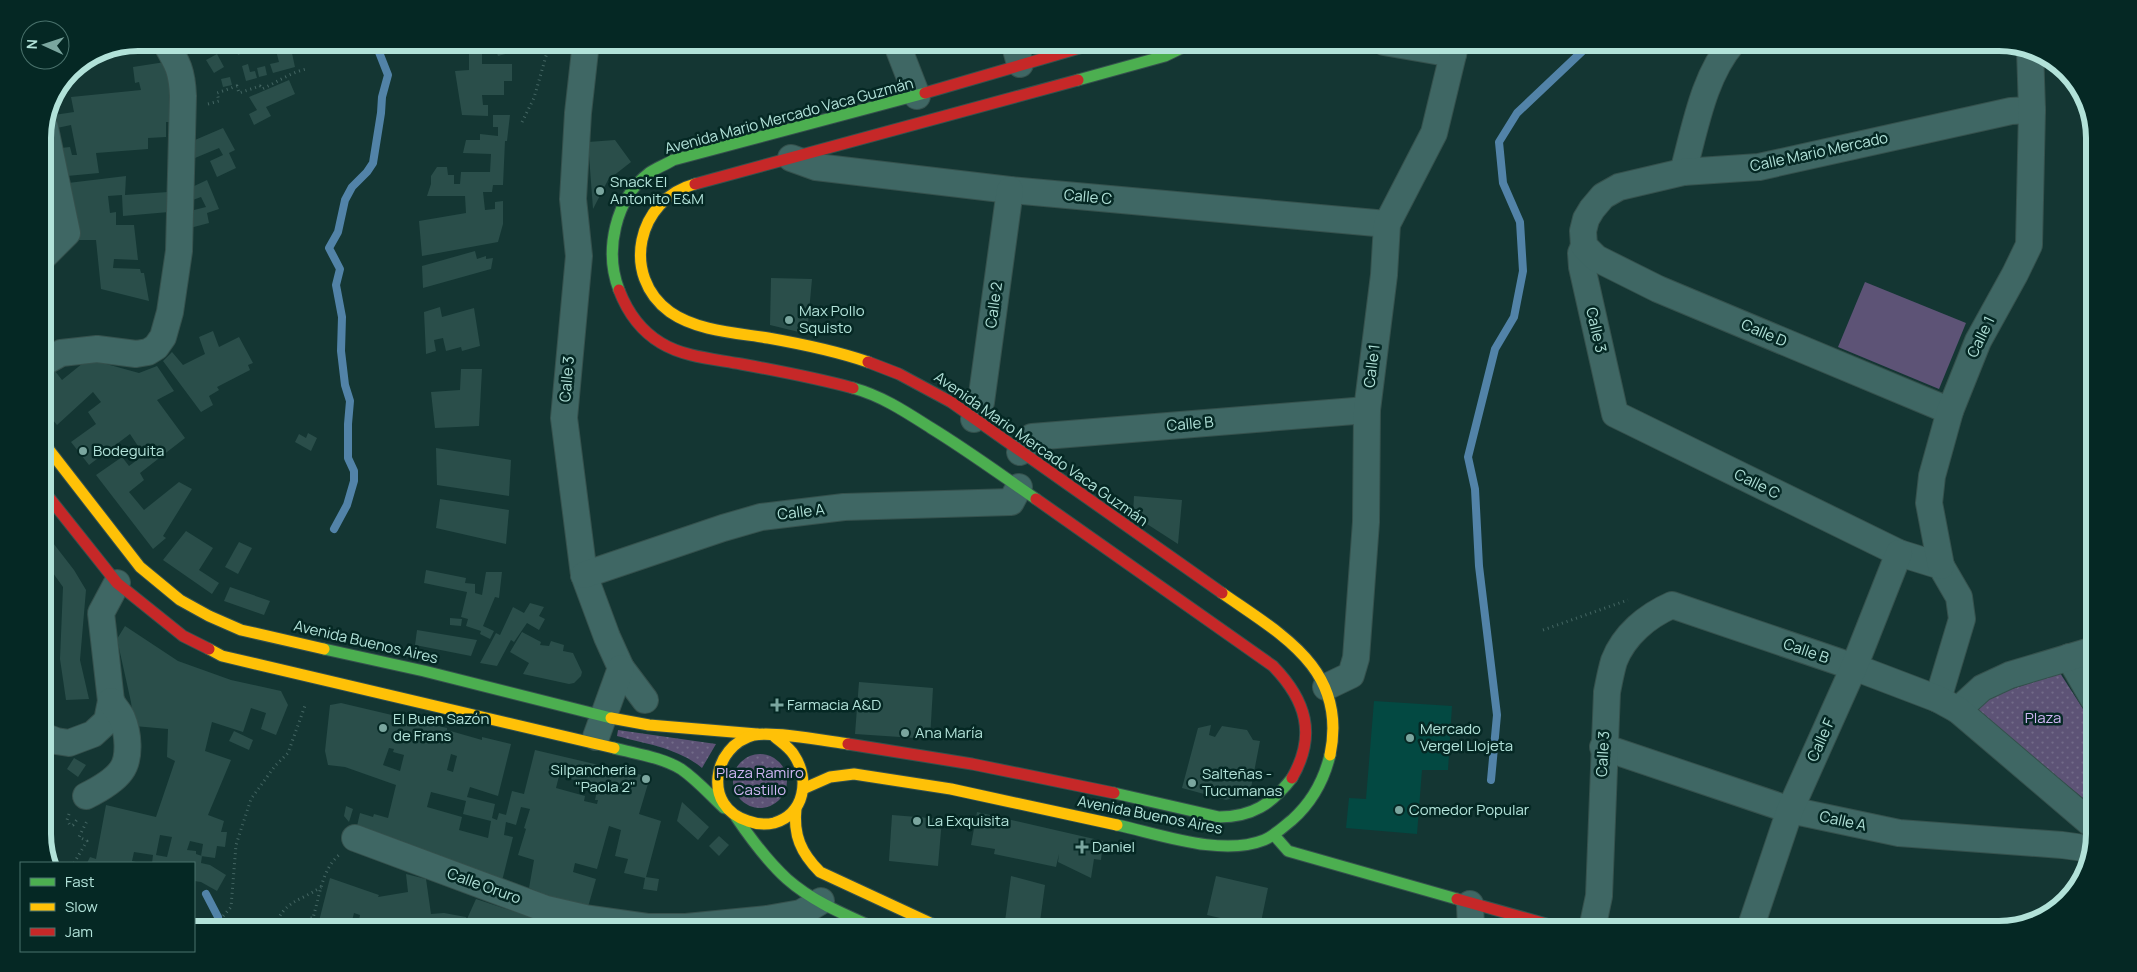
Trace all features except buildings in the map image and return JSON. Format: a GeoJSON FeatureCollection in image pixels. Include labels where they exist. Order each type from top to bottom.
{"type":"FeatureCollection","features":[{"type":"Feature","properties":{"kind":"main road","name":"Avenida Mario Mercado Vaca Guzmán"},"geometry":{"type":"LineString","coordinates":[[1032,51],[1017,53],[921,109],[788,144],[686,186],[668,196],[656,207],[648,220],[640,243],[626,256],[614,279],[620,297],[638,325],[666,346],[692,355],[820,378],[870,393],[897,406],[965,433],[1020,452],[1292,642],[1314,666],[1326,687],[1332,717],[1332,751],[1323,781],[1313,798],[1296,818],[1274,835]]}},
{"type":"Feature","properties":{"kind":"main road","name":"Avenida Mario Mercado Vaca Guzmán"},"geometry":{"type":"LineString","coordinates":[[1175,51],[1165,56],[921,109],[788,144],[673,160],[648,174],[632,190],[617,218],[612,240],[643,274],[655,297],[668,311],[683,320],[705,327],[839,353],[880,366],[914,380],[1019,487],[1273,666],[1289,683],[1301,705],[1306,734],[1301,763],[1291,781],[1265,814]]}},
{"type":"Feature","properties":{"kind":"main road","name":"Avenida Buenos Aires"},"geometry":{"type":"LineString","coordinates":[[51,452],[140,567],[180,600],[209,616],[241,630],[452,678],[604,717],[649,725],[757,734]]}},
{"type":"Feature","properties":{"kind":"main road"},"geometry":{"type":"LineString","coordinates":[[51,500],[117,583],[183,636],[222,656],[594,742],[663,761],[680,769],[724,808],[736,817],[749,823],[764,825],[778,822],[796,808]]}},
{"type":"Feature","properties":{"kind":"main road"},"geometry":{"type":"LineString","coordinates":[[724,808],[718,795],[717,781],[719,767],[726,754],[735,745],[757,734],[775,736],[788,744],[800,758],[804,767],[805,788],[796,808],[794,823],[796,838],[810,862],[820,872],[925,921]]}},
{"type":"Feature","properties":{"kind":"main road","name":"Avenida Buenos Aires"},"geometry":{"type":"LineString","coordinates":[[775,736],[843,743],[953,759],[1219,817],[1265,814]]}},
{"type":"Feature","properties":{"kind":"main road","name":"Avenida Buenos Aires"},"geometry":{"type":"LineString","coordinates":[[805,788],[830,777],[854,774],[951,789],[1212,846],[1238,845],[1262,841],[1274,835]]}},
{"type":"Feature","properties":{"kind":"main road"},"geometry":{"type":"LineString","coordinates":[[1265,814],[1274,835],[1288,851],[1470,917],[1499,921]]}},
{"type":"Feature","properties":{"kind":"main road"},"geometry":{"type":"LineString","coordinates":[[736,817],[754,845],[788,880],[821,902],[859,921]]}},
{"type":"Feature","properties":{"kind":"street"},"geometry":{"type":"LineString","coordinates":[[51,359],[61,353],[97,349],[136,354],[148,352],[156,347],[164,337],[170,312],[179,251],[183,88],[182,75],[170,51]]}},
{"type":"Feature","properties":{"kind":"street","name":"Calle 3"},"geometry":{"type":"LineString","coordinates":[[585,51],[578,113],[573,199],[579,256],[564,418],[584,576],[621,668],[644,700]]}},
{"type":"Feature","properties":{"kind":"street"},"geometry":{"type":"LineString","coordinates":[[899,51],[921,109]]}},
{"type":"Feature","properties":{"kind":"street","name":"Calle 1"},"geometry":{"type":"LineString","coordinates":[[1326,687],[1351,675],[1356,658],[1366,522],[1366,410],[1384,275],[1387,224],[1434,133],[1453,51]]}},
{"type":"Feature","properties":{"kind":"street"},"geometry":{"type":"LineString","coordinates":[[1683,172],[1704,96],[1721,57],[1726,51]]}},
{"type":"Feature","properties":{"kind":"street"},"geometry":{"type":"LineString","coordinates":[[2030,57],[2032,110]]}},
{"type":"Feature","properties":{"kind":"street","name":"Calle 1"},"geometry":{"type":"LineString","coordinates":[[1948,705],[1962,619],[1959,597],[1941,566],[1929,503],[1932,476],[1950,411],[1978,341],[2029,245],[2032,110]]}},
{"type":"Feature","properties":{"kind":"street","name":"Calle Mario Mercado"},"geometry":{"type":"LineString","coordinates":[[1584,246],[1583,231],[1586,218],[1603,196],[1619,187],[1683,172],[1759,167],[2011,111],[2032,110]]}},
{"type":"Feature","properties":{"kind":"street","name":"Calle C"},"geometry":{"type":"LineString","coordinates":[[788,144],[816,167],[1010,190],[1387,224]]}},
{"type":"Feature","properties":{"kind":"street"},"geometry":{"type":"LineString","coordinates":[[51,157],[67,233],[51,249]]}},
{"type":"Feature","properties":{"kind":"street","name":"Calle 2"},"geometry":{"type":"LineString","coordinates":[[965,433],[981,402],[1010,190]]}},
{"type":"Feature","properties":{"kind":"street","name":"Calle 3"},"geometry":{"type":"LineString","coordinates":[[1584,246],[1582,268],[1615,414]]}},
{"type":"Feature","properties":{"kind":"street","name":"Calle D"},"geometry":{"type":"LineString","coordinates":[[1584,246],[1596,258],[1658,289],[1950,411]]}},
{"type":"Feature","properties":{"kind":"street"},"geometry":{"type":"LineString","coordinates":[[579,256],[626,256]]}},
{"type":"Feature","properties":{"kind":"street","name":"Calle B"},"geometry":{"type":"LineString","coordinates":[[1020,452],[1032,437],[1366,410]]}},
{"type":"Feature","properties":{"kind":"street","name":"Calle C"},"geometry":{"type":"LineString","coordinates":[[1615,414],[1899,553],[1941,566]]}},
{"type":"Feature","properties":{"kind":"street","name":"Calle A"},"geometry":{"type":"LineString","coordinates":[[584,576],[760,517],[844,507],[1011,502],[1019,487]]}},
{"type":"Feature","properties":{"kind":"street","name":"Calle F"},"geometry":{"type":"LineString","coordinates":[[1753,921],[1790,810],[1854,667],[1899,553]]}},
{"type":"Feature","properties":{"kind":"street"},"geometry":{"type":"LineString","coordinates":[[51,739],[70,743],[93,734],[107,720],[111,701],[101,613],[117,583]]}},
{"type":"Feature","properties":{"kind":"street","name":"Calle 3"},"geometry":{"type":"LineString","coordinates":[[1594,921],[1599,896],[1603,747],[1607,692],[1614,661],[1622,646],[1638,626],[1657,612],[1672,605]]}},
{"type":"Feature","properties":{"kind":"street","name":"Calle B"},"geometry":{"type":"LineString","coordinates":[[1672,605],[1854,667],[1948,705],[2086,819]]}},
{"type":"Feature","properties":{"kind":"street"},"geometry":{"type":"LineString","coordinates":[[1948,705],[2010,675],[2086,652]]}},
{"type":"Feature","properties":{"kind":"street"},"geometry":{"type":"LineString","coordinates":[[2069,657],[2086,686]]}},
{"type":"Feature","properties":{"kind":"street"},"geometry":{"type":"LineString","coordinates":[[594,742],[621,668]]}},
{"type":"Feature","properties":{"kind":"street"},"geometry":{"type":"LineString","coordinates":[[86,796],[99,790],[122,771],[127,758],[127,739],[122,718],[111,701]]}},
{"type":"Feature","properties":{"kind":"street","name":"Calle A"},"geometry":{"type":"LineString","coordinates":[[1603,747],[1790,810],[1899,833],[2084,848]]}},
{"type":"Feature","properties":{"kind":"street","name":"Calle Oruro"},"geometry":{"type":"LineString","coordinates":[[355,838],[546,909],[603,921]]}},
{"type":"Feature","properties":{"kind":"street","name":"Calle Oruro"},"geometry":{"type":"LineString","coordinates":[[747,921],[801,914],[821,902]]}},
{"type":"Feature","properties":{"kind":"path"},"geometry":{"type":"LineString","coordinates":[[522,122],[534,98],[547,51]]}},
{"type":"Feature","properties":{"kind":"path"},"geometry":{"type":"LineString","coordinates":[[183,88],[194,87],[198,99],[201,100],[203,105],[219,101],[217,92],[237,86],[239,93],[260,86],[262,89],[288,77],[292,73],[306,69]]}},
{"type":"Feature","properties":{"kind":"path"},"geometry":{"type":"LineString","coordinates":[[1543,630],[1635,597]]}},
{"type":"Feature","properties":{"kind":"path"},"geometry":{"type":"LineString","coordinates":[[219,921],[231,907],[236,845],[251,799],[274,766],[288,753],[304,710],[312,678]]}},
{"type":"Feature","properties":{"kind":"path"},"geometry":{"type":"LineString","coordinates":[[75,823],[79,816],[88,822],[78,837],[86,841],[75,862]]}},
{"type":"Feature","properties":{"kind":"path"},"geometry":{"type":"LineString","coordinates":[[306,921],[307,918],[313,918],[321,887],[332,860],[348,847],[355,838]]}},
{"type":"Feature","properties":{"kind":"path"},"geometry":{"type":"LineString","coordinates":[[276,921],[287,906],[299,897],[308,895],[321,887]]}},
{"type":"Feature","properties":{"kind":"shaded area","name":"Mercado Vergel Llojeta"},"geometry":{"type":"Polygon","coordinates":[[[1374,701],[1452,706],[1448,770],[1422,770],[1417,834],[1346,828],[1349,798],[1366,799],[1374,701]]]}},
{"type":"Feature","properties":{"kind":"green space"},"geometry":{"type":"Polygon","coordinates":[[[1865,282],[1966,323],[1939,389],[1838,347],[1865,282]]]}},
{"type":"Feature","properties":{"kind":"green space","name":"Plaza"},"geometry":{"type":"Polygon","coordinates":[[[2060,673],[2086,714],[2086,800],[1992,724],[1977,709],[1985,698],[2060,673]]]}},
{"type":"Feature","properties":{"kind":"green space"},"geometry":{"type":"Polygon","coordinates":[[[618,730],[716,744],[702,768],[693,761],[672,751],[617,736],[618,730]]]}},
{"type":"Feature","properties":{"kind":"green space","name":"Plaza Ramiro Castillo"},"geometry":{"type":"Polygon","coordinates":[[[755,754],[765,754],[779,762],[785,771],[787,781],[785,791],[779,800],[765,808],[755,808],[745,803],[738,796],[733,786],[733,776],[738,766],[745,759],[755,754]]]}},
{"type":"Feature","properties":{"kind":"waterway"},"geometry":{"type":"LineString","coordinates":[[334,529],[347,505],[354,481],[354,471],[348,458],[350,401],[345,385],[341,351],[342,317],[336,285],[340,269],[329,248],[338,232],[345,200],[352,187],[373,163],[382,97],[388,75],[379,51]]}},
{"type":"Feature","properties":{"kind":"waterway"},"geometry":{"type":"LineString","coordinates":[[1491,780],[1497,715],[1479,566],[1475,489],[1468,457],[1495,349],[1514,317],[1523,271],[1520,222],[1503,183],[1499,142],[1517,113],[1582,51]]}},
{"type":"Feature","properties":{"kind":"waterway"},"geometry":{"type":"LineString","coordinates":[[206,894],[218,917]]}},
{"type":"Feature","properties":{"kind":"traffic: fast"},"geometry":{"type":"LineString","coordinates":[[1078,80],[1165,56],[1175,51]]}},
{"type":"Feature","properties":{"kind":"traffic: fast"},"geometry":{"type":"LineString","coordinates":[[619,290],[613,259],[616,227],[628,197],[637,184],[652,171],[673,160],[925,93]]}},
{"type":"Feature","properties":{"kind":"traffic: fast"},"geometry":{"type":"LineString","coordinates":[[853,388],[874,395],[903,410],[1036,499]]}},
{"type":"Feature","properties":{"kind":"traffic: fast"},"geometry":{"type":"LineString","coordinates":[[324,649],[424,671],[611,718]]}},
{"type":"Feature","properties":{"kind":"traffic: fast"},"geometry":{"type":"LineString","coordinates":[[614,748],[657,759],[681,769],[724,808]]}},
{"type":"Feature","properties":{"kind":"traffic: fast"},"geometry":{"type":"LineString","coordinates":[[1117,825],[1210,845],[1247,845],[1264,840],[1275,834],[1292,820],[1311,799],[1324,773],[1330,755]]}},
{"type":"Feature","properties":{"kind":"traffic: fast"},"geometry":{"type":"LineString","coordinates":[[1114,793],[1219,817],[1231,816],[1251,812],[1269,802],[1292,778]]}},
{"type":"Feature","properties":{"kind":"traffic: fast"},"geometry":{"type":"LineString","coordinates":[[736,817],[753,842],[787,879],[808,895],[860,921]]}},
{"type":"Feature","properties":{"kind":"traffic: fast"},"geometry":{"type":"LineString","coordinates":[[1274,835],[1288,851],[1457,899]]}},
{"type":"Feature","properties":{"kind":"traffic: slow"},"geometry":{"type":"LineString","coordinates":[[695,184],[675,192],[660,205],[648,222],[642,240],[641,260],[645,279],[654,297],[670,312],[705,327],[730,333],[806,345],[868,362]]}},
{"type":"Feature","properties":{"kind":"traffic: slow"},"geometry":{"type":"LineString","coordinates":[[51,452],[140,567],[180,600],[209,616],[241,630],[324,649]]}},
{"type":"Feature","properties":{"kind":"traffic: slow"},"geometry":{"type":"LineString","coordinates":[[1222,593],[1287,640],[1320,677],[1329,699],[1333,725],[1330,755]]}},
{"type":"Feature","properties":{"kind":"traffic: slow"},"geometry":{"type":"LineString","coordinates":[[209,649],[222,656],[614,748]]}},
{"type":"Feature","properties":{"kind":"traffic: slow"},"geometry":{"type":"LineString","coordinates":[[611,718],[649,725],[757,734]]}},
{"type":"Feature","properties":{"kind":"traffic: slow"},"geometry":{"type":"LineString","coordinates":[[775,737],[790,750],[799,764],[802,774],[802,795],[792,812],[784,818],[771,824],[754,823],[733,814],[724,803],[719,791],[718,777],[722,763],[729,751],[740,741],[754,735],[774,734],[848,744]]}},
{"type":"Feature","properties":{"kind":"traffic: slow"},"geometry":{"type":"LineString","coordinates":[[805,788],[830,777],[854,774],[951,789],[1117,825]]}},
{"type":"Feature","properties":{"kind":"traffic: slow"},"geometry":{"type":"LineString","coordinates":[[796,808],[797,835],[803,851],[820,872],[926,921]]}},
{"type":"Feature","properties":{"kind":"traffic: jam"},"geometry":{"type":"LineString","coordinates":[[925,93],[1069,51]]}},
{"type":"Feature","properties":{"kind":"traffic: jam"},"geometry":{"type":"LineString","coordinates":[[695,184],[1078,80]]}},
{"type":"Feature","properties":{"kind":"traffic: jam"},"geometry":{"type":"LineString","coordinates":[[619,290],[631,313],[647,333],[670,348],[700,357],[783,372],[853,388]]}},
{"type":"Feature","properties":{"kind":"traffic: jam"},"geometry":{"type":"LineString","coordinates":[[868,362],[899,374],[951,402],[1222,593]]}},
{"type":"Feature","properties":{"kind":"traffic: jam"},"geometry":{"type":"LineString","coordinates":[[1036,499],[1273,666],[1293,692],[1300,705],[1304,719],[1306,733],[1304,747],[1300,762],[1292,778]]}},
{"type":"Feature","properties":{"kind":"traffic: jam"},"geometry":{"type":"LineString","coordinates":[[51,500],[117,583],[183,636],[209,649]]}},
{"type":"Feature","properties":{"kind":"traffic: jam"},"geometry":{"type":"LineString","coordinates":[[848,744],[972,764],[1114,793]]}},
{"type":"Feature","properties":{"kind":"traffic: jam"},"geometry":{"type":"LineString","coordinates":[[1457,899],[1535,921]]}},
{"type":"Feature","properties":{"kind":"place","name":"Snack El Antonito E&M"},"geometry":{"type":"Point","coordinates":[600,191]}},
{"type":"Feature","properties":{"kind":"place","name":"Max Pollo Squisto"},"geometry":{"type":"Point","coordinates":[789,320]}},
{"type":"Feature","properties":{"kind":"place","name":"Bodeguita"},"geometry":{"type":"Point","coordinates":[83,451]}},
{"type":"Feature","properties":{"kind":"place","name":"Farmacia A&D"},"geometry":{"type":"Point","coordinates":[777,705]}},
{"type":"Feature","properties":{"kind":"place","name":"El Buen Sazón de Frans"},"geometry":{"type":"Point","coordinates":[383,728]}},
{"type":"Feature","properties":{"kind":"place","name":"Ana María"},"geometry":{"type":"Point","coordinates":[905,733]}},
{"type":"Feature","properties":{"kind":"place","name":"Mercado Vergel Llojeta"},"geometry":{"type":"Point","coordinates":[1410,738]}},
{"type":"Feature","properties":{"kind":"place","name":"Silpancheria \"Paola 2\""},"geometry":{"type":"Point","coordinates":[646,779]}},
{"type":"Feature","properties":{"kind":"place","name":"Salteñas - Tucumanas"},"geometry":{"type":"Point","coordinates":[1192,783]}},
{"type":"Feature","properties":{"kind":"place","name":"Comedor Popular"},"geometry":{"type":"Point","coordinates":[1399,810]}},
{"type":"Feature","properties":{"kind":"place","name":"La Exquisita"},"geometry":{"type":"Point","coordinates":[917,821]}},
{"type":"Feature","properties":{"kind":"place","name":"Daniel"},"geometry":{"type":"Point","coordinates":[1082,847]}}]}
